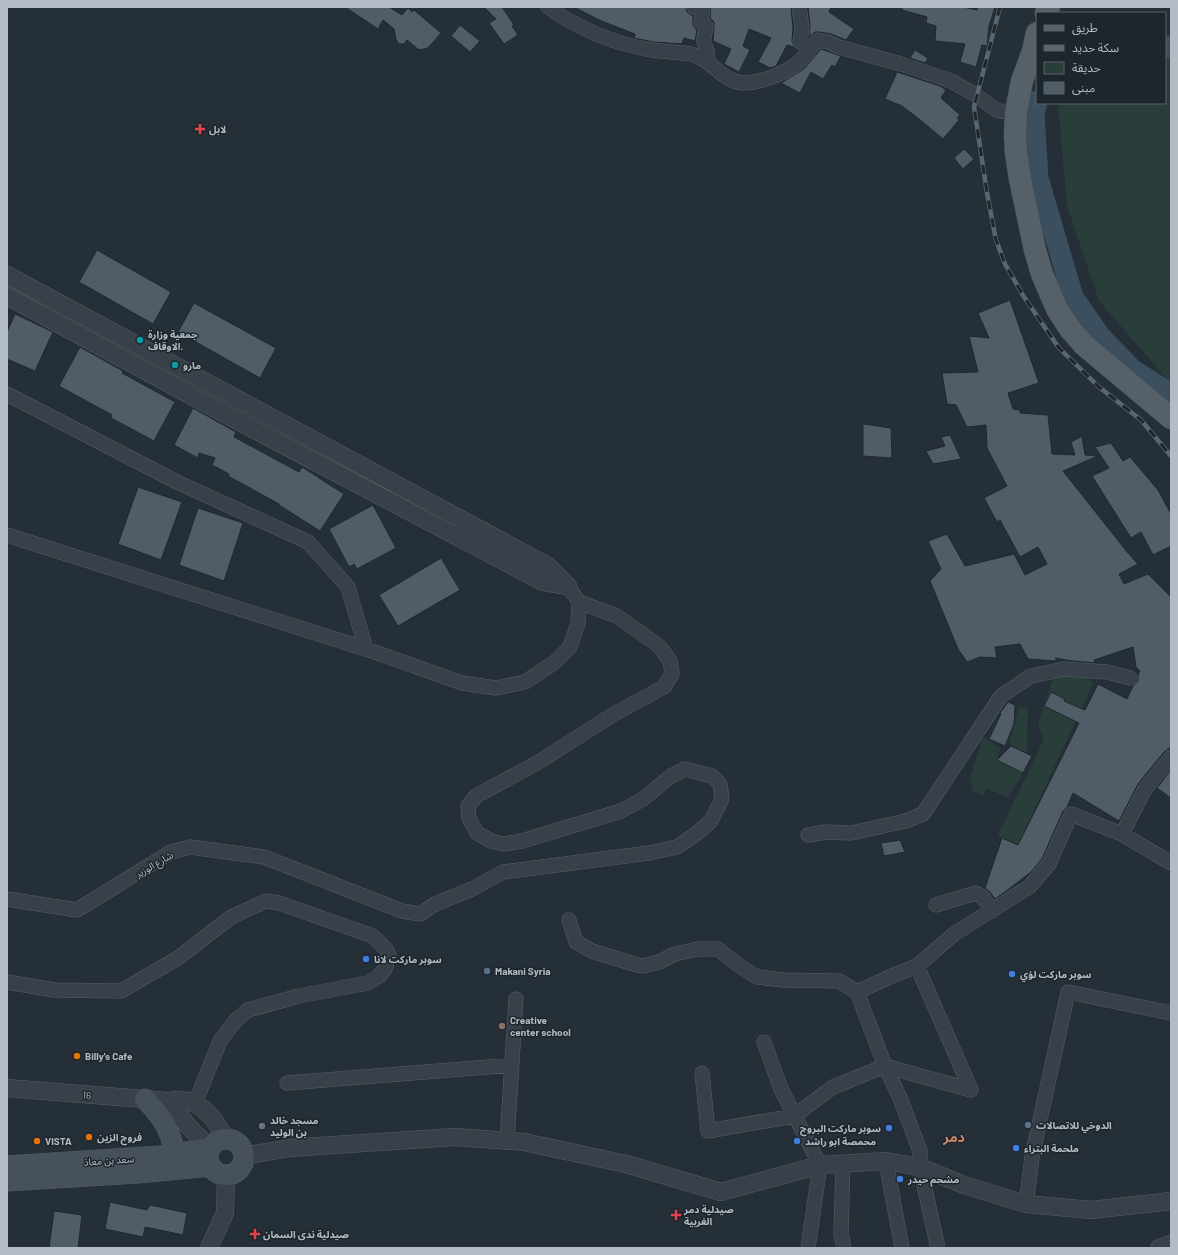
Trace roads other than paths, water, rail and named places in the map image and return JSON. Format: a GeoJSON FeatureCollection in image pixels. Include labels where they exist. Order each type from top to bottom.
{"type":"FeatureCollection","features":[{"type":"Feature","properties":{"kind":"main road"},"geometry":{"type":"LineString","coordinates":[[1036,38],[1033,51],[1022,81],[1016,112],[1015,136],[1020,179],[1040,268],[1057,309],[1070,329],[1084,345],[1171,418]]}},
{"type":"Feature","properties":{"kind":"main road"},"geometry":{"type":"LineString","coordinates":[[145,1099],[161,1116],[166,1125],[172,1138],[175,1154]]}},
{"type":"Feature","properties":{"kind":"main road","name":"سعد بن معاذ"},"geometry":{"type":"LineString","coordinates":[[7,1166],[175,1154],[218,1157]]}},
{"type":"Feature","properties":{"kind":"main road"},"geometry":{"type":"LineString","coordinates":[[218,1157],[236,1171],[243,1162],[244,1156]]}},
{"type":"Feature","properties":{"kind":"main road","name":"سعد بن معاذ"},"geometry":{"type":"LineString","coordinates":[[7,1181],[218,1157]]}},
{"type":"Feature","properties":{"kind":"street"},"geometry":{"type":"LineString","coordinates":[[548,7],[559,15],[591,32],[619,43],[652,50],[691,54],[706,60],[724,77],[743,83],[767,79],[786,70],[799,62],[818,40],[901,64],[950,81],[974,94],[998,111],[1016,112]]}},
{"type":"Feature","properties":{"kind":"street"},"geometry":{"type":"LineString","coordinates":[[694,7],[703,10],[700,22],[706,26],[704,42],[707,48],[708,56],[706,60]]}},
{"type":"Feature","properties":{"kind":"street"},"geometry":{"type":"LineString","coordinates":[[799,7],[802,28],[800,42],[810,48]]}},
{"type":"Feature","properties":{"kind":"street"},"geometry":{"type":"LineString","coordinates":[[7,275],[548,566],[568,586],[579,602],[578,623],[570,647],[555,662],[525,682],[496,688],[462,683],[366,649],[7,535]]}},
{"type":"Feature","properties":{"kind":"street"},"geometry":{"type":"LineString","coordinates":[[7,296],[236,420],[543,582],[568,586]]}},
{"type":"Feature","properties":{"kind":"street"},"geometry":{"type":"LineString","coordinates":[[7,394],[177,482],[308,542],[348,588],[366,649]]}},
{"type":"Feature","properties":{"kind":"street","name":"شارع الوزير"},"geometry":{"type":"LineString","coordinates":[[7,899],[77,910],[171,852],[190,847],[264,857],[402,911],[420,914],[435,904],[472,888],[503,872],[677,848],[711,821],[722,800],[720,784],[712,776],[686,769],[670,776],[643,800],[621,811],[522,841],[504,844],[491,841],[476,834],[468,818],[468,806],[476,796],[537,763],[614,714],[664,687],[672,674],[670,661],[659,646],[618,616],[579,602]]}},
{"type":"Feature","properties":{"kind":"street"},"geometry":{"type":"LineString","coordinates":[[808,835],[826,832],[851,833],[906,821],[923,814],[1001,696],[1031,676],[1064,669],[1107,672],[1130,678]]}},
{"type":"Feature","properties":{"kind":"street"},"geometry":{"type":"LineString","coordinates":[[1122,834],[1145,789],[1171,757]]}},
{"type":"Feature","properties":{"kind":"street"},"geometry":{"type":"LineString","coordinates":[[857,992],[917,966],[954,934],[1029,887],[1049,864],[1071,814],[1122,834],[1171,863]]}},
{"type":"Feature","properties":{"kind":"street"},"geometry":{"type":"LineString","coordinates":[[936,905],[976,893],[983,897],[992,911]]}},
{"type":"Feature","properties":{"kind":"street"},"geometry":{"type":"LineString","coordinates":[[7,982],[54,990],[121,991],[178,958],[231,917],[266,901],[279,902],[373,936],[386,948],[389,956],[385,969],[380,976],[368,982],[300,996],[248,1010],[236,1020],[220,1041],[195,1104]]}},
{"type":"Feature","properties":{"kind":"street"},"geometry":{"type":"LineString","coordinates":[[569,920],[576,942],[592,951],[637,965],[643,966],[659,962],[675,954],[698,949],[718,949],[738,965],[757,977],[783,980],[839,981],[857,992],[885,1066],[900,1098],[920,1151],[920,1168],[938,1248]]}},
{"type":"Feature","properties":{"kind":"street"},"geometry":{"type":"LineString","coordinates":[[702,1073],[708,1131],[794,1116],[833,1087],[885,1066],[971,1090],[917,966]]}},
{"type":"Feature","properties":{"kind":"street"},"geometry":{"type":"LineString","coordinates":[[1026,1204],[1032,1157],[1068,992],[1171,1013]]}},
{"type":"Feature","properties":{"kind":"street"},"geometry":{"type":"LineString","coordinates":[[507,1141],[516,999]]}},
{"type":"Feature","properties":{"kind":"street"},"geometry":{"type":"LineString","coordinates":[[764,1042],[780,1089],[820,1165],[808,1248]]}},
{"type":"Feature","properties":{"kind":"street"},"geometry":{"type":"LineString","coordinates":[[287,1083],[512,1065]]}},
{"type":"Feature","properties":{"kind":"street","name":"16"},"geometry":{"type":"LineString","coordinates":[[7,1088],[168,1101],[181,1100],[195,1104],[213,1118],[218,1157]]}},
{"type":"Feature","properties":{"kind":"street"},"geometry":{"type":"LineString","coordinates":[[168,1101],[196,1135],[218,1157],[225,1213],[209,1248]]}},
{"type":"Feature","properties":{"kind":"street"},"geometry":{"type":"LineString","coordinates":[[244,1156],[288,1148],[455,1137],[524,1142],[626,1164],[721,1192],[820,1165],[886,1161],[920,1168],[964,1185],[1026,1204],[1091,1210],[1171,1201]]}},
{"type":"Feature","properties":{"kind":"street"},"geometry":{"type":"LineString","coordinates":[[886,1161],[902,1248]]}},
{"type":"Feature","properties":{"kind":"street"},"geometry":{"type":"LineString","coordinates":[[843,1163],[841,1234],[844,1248]]}},
{"type":"Feature","properties":{"kind":"street"},"geometry":{"type":"LineString","coordinates":[[1160,1248],[1171,1244]]}},
{"type":"Feature","properties":{"kind":"waterway"},"geometry":{"type":"LineString","coordinates":[[1166,47],[1171,47]]}},
{"type":"Feature","properties":{"kind":"waterway"},"geometry":{"type":"LineString","coordinates":[[1036,104],[1034,115],[1038,178],[1073,297],[1100,336],[1132,369],[1171,394]]}},
{"type":"Feature","properties":{"kind":"railway"},"geometry":{"type":"LineString","coordinates":[[1000,7],[974,107],[987,193],[996,240],[1005,264],[1024,297],[1059,348],[1099,387],[1141,420],[1171,456]]}},
{"type":"Feature","properties":{"kind":"place","name":"لابل"},"geometry":{"type":"Point","coordinates":[200,129]}},
{"type":"Feature","properties":{"kind":"place","name":"جمعية وزارة الاوقاف."},"geometry":{"type":"Point","coordinates":[140,340]}},
{"type":"Feature","properties":{"kind":"place","name":"مارو"},"geometry":{"type":"Point","coordinates":[175,365]}},
{"type":"Feature","properties":{"kind":"place","name":"سوبر ماركت لانا"},"geometry":{"type":"Point","coordinates":[366,959]}},
{"type":"Feature","properties":{"kind":"place","name":"Makani Syria"},"geometry":{"type":"Point","coordinates":[487,971]}},
{"type":"Feature","properties":{"kind":"place","name":"سوبر ماركت لؤي"},"geometry":{"type":"Point","coordinates":[1012,974]}},
{"type":"Feature","properties":{"kind":"place","name":"Creative center school"},"geometry":{"type":"Point","coordinates":[502,1026]}},
{"type":"Feature","properties":{"kind":"place","name":"Billy's Cafe"},"geometry":{"type":"Point","coordinates":[77,1056]}},
{"type":"Feature","properties":{"kind":"place","name":"الدوخي للاتصالات"},"geometry":{"type":"Point","coordinates":[1028,1125]}},
{"type":"Feature","properties":{"kind":"place","name":"مسجد خالد بن الوليد"},"geometry":{"type":"Point","coordinates":[262,1126]}},
{"type":"Feature","properties":{"kind":"place","name":"سوبر ماركت البروج"},"geometry":{"type":"Point","coordinates":[889,1128]}},
{"type":"Feature","properties":{"kind":"place","name":"فروج الزين"},"geometry":{"type":"Point","coordinates":[89,1137]}},
{"type":"Feature","properties":{"kind":"place","name":"VISTA"},"geometry":{"type":"Point","coordinates":[37,1141]}},
{"type":"Feature","properties":{"kind":"place","name":"محمصة ابو راشد"},"geometry":{"type":"Point","coordinates":[797,1141]}},
{"type":"Feature","properties":{"kind":"place","name":"ملحمة البتراء"},"geometry":{"type":"Point","coordinates":[1016,1148]}},
{"type":"Feature","properties":{"kind":"place","name":"مشحم حيدر"},"geometry":{"type":"Point","coordinates":[900,1179]}},
{"type":"Feature","properties":{"kind":"place","name":"صيدلية دمر الغربية"},"geometry":{"type":"Point","coordinates":[676,1215]}},
{"type":"Feature","properties":{"kind":"place","name":"صيدلية ندى السمان"},"geometry":{"type":"Point","coordinates":[255,1234]}},
{"type":"Feature","properties":{"kind":"district","name":"دمر"},"geometry":{"type":"Point","coordinates":[954,1137]}}]}
